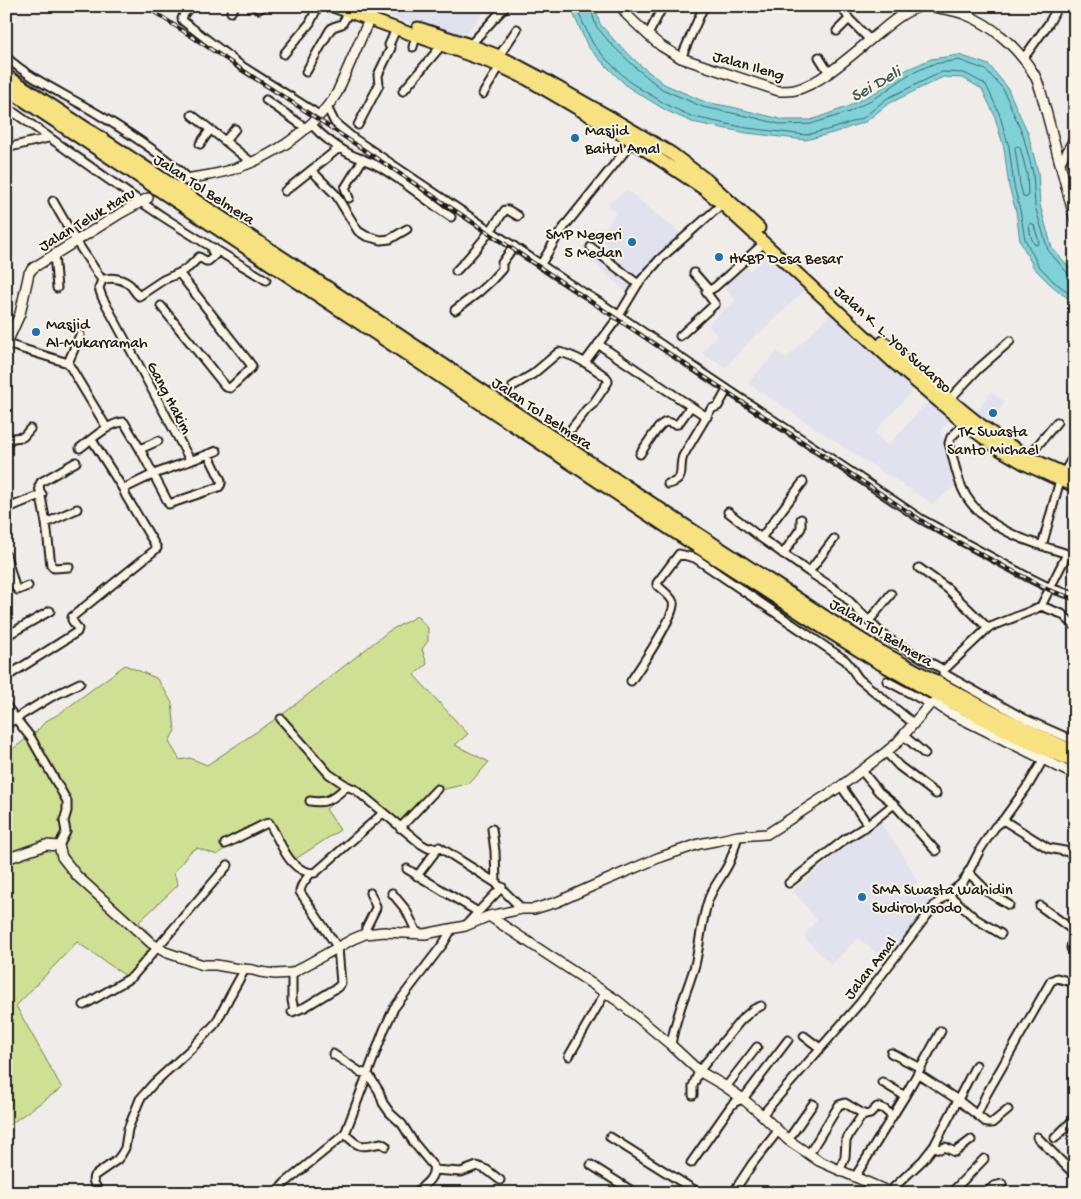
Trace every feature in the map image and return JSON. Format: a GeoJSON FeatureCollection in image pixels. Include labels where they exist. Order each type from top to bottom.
{"type":"FeatureCollection","features":[{"type":"Feature","properties":{"kind":"highway","name":"Jalan K. L. Yos Sudarso"},"geometry":{"type":"LineString","coordinates":[[333,6],[351,9],[371,17],[415,41],[442,45],[499,61],[541,78],[635,138],[722,204],[892,361],[965,424],[999,449],[1025,464],[1066,477]]}},
{"type":"Feature","properties":{"kind":"highway","name":"Jalan K. L. Yos Sudarso"},"geometry":{"type":"LineString","coordinates":[[371,17],[470,45],[499,61]]}},
{"type":"Feature","properties":{"kind":"highway","name":"Jalan Tol Belmera"},"geometry":{"type":"LineString","coordinates":[[6,76],[676,520],[881,652],[988,710],[1075,752]]}},
{"type":"Feature","properties":{"kind":"highway","name":"Jalan Tol Belmera"},"geometry":{"type":"LineString","coordinates":[[6,88],[669,528],[824,628],[875,660],[934,693],[1024,740],[1075,762]]}},
{"type":"Feature","properties":{"kind":"highway","name":"Jalan K. L. Yos Sudarso"},"geometry":{"type":"LineString","coordinates":[[635,138],[671,154],[708,181],[817,283],[949,400],[1002,441],[1066,477],[1075,486]]}},
{"type":"Feature","properties":{"kind":"street"},"geometry":{"type":"LineString","coordinates":[[191,6],[183,16],[183,21],[240,65],[319,115]]}},
{"type":"Feature","properties":{"kind":"street"},"geometry":{"type":"LineString","coordinates":[[254,6],[259,9],[264,6]]}},
{"type":"Feature","properties":{"kind":"street"},"geometry":{"type":"LineString","coordinates":[[284,54],[310,23],[318,6]]}},
{"type":"Feature","properties":{"kind":"street"},"geometry":{"type":"LineString","coordinates":[[470,45],[506,6]]}},
{"type":"Feature","properties":{"kind":"street","name":"Jalan Ileng"},"geometry":{"type":"LineString","coordinates":[[621,6],[627,15],[648,35],[661,46],[681,58],[779,91],[805,87],[829,73],[906,12],[914,8],[925,6],[947,9],[965,15],[988,26],[1014,46],[1034,75],[1041,92],[1075,220]]}},
{"type":"Feature","properties":{"kind":"street"},"geometry":{"type":"LineString","coordinates":[[648,35],[663,6]]}},
{"type":"Feature","properties":{"kind":"street"},"geometry":{"type":"LineString","coordinates":[[681,58],[704,6]]}},
{"type":"Feature","properties":{"kind":"street"},"geometry":{"type":"LineString","coordinates":[[842,6],[849,19],[870,40]]}},
{"type":"Feature","properties":{"kind":"street"},"geometry":{"type":"LineString","coordinates":[[895,6],[906,12]]}},
{"type":"Feature","properties":{"kind":"street"},"geometry":{"type":"LineString","coordinates":[[1023,59],[1049,23],[1058,6]]}},
{"type":"Feature","properties":{"kind":"street"},"geometry":{"type":"LineString","coordinates":[[306,72],[330,30],[342,24],[351,9]]}},
{"type":"Feature","properties":{"kind":"street"},"geometry":{"type":"LineString","coordinates":[[6,57],[31,76],[101,116],[159,154],[185,179],[221,173],[259,159],[287,144],[308,126],[327,107],[337,93],[371,17]]}},
{"type":"Feature","properties":{"kind":"street"},"geometry":{"type":"LineString","coordinates":[[837,31],[849,19]]}},
{"type":"Feature","properties":{"kind":"street"},"geometry":{"type":"LineString","coordinates":[[358,125],[380,85],[378,75],[391,48],[389,45],[396,29]]}},
{"type":"Feature","properties":{"kind":"street"},"geometry":{"type":"LineString","coordinates":[[483,94],[517,29]]}},
{"type":"Feature","properties":{"kind":"street"},"geometry":{"type":"LineString","coordinates":[[403,91],[442,45]]}},
{"type":"Feature","properties":{"kind":"street"},"geometry":{"type":"LineString","coordinates":[[819,57],[829,73]]}},
{"type":"Feature","properties":{"kind":"street"},"geometry":{"type":"LineString","coordinates":[[266,100],[317,131],[349,154],[386,171],[450,217]]}},
{"type":"Feature","properties":{"kind":"street"},"geometry":{"type":"LineString","coordinates":[[6,107],[48,138],[145,200],[165,218],[266,280]]}},
{"type":"Feature","properties":{"kind":"street"},"geometry":{"type":"LineString","coordinates":[[327,107],[335,123],[353,138],[921,519],[1026,576],[1050,588],[1075,596]]}},
{"type":"Feature","properties":{"kind":"street"},"geometry":{"type":"LineString","coordinates":[[192,115],[251,162]]}},
{"type":"Feature","properties":{"kind":"street"},"geometry":{"type":"LineString","coordinates":[[224,141],[235,129]]}},
{"type":"Feature","properties":{"kind":"street"},"geometry":{"type":"LineString","coordinates":[[200,144],[210,130]]}},
{"type":"Feature","properties":{"kind":"street"},"geometry":{"type":"LineString","coordinates":[[1060,164],[1075,136]]}},
{"type":"Feature","properties":{"kind":"street"},"geometry":{"type":"LineString","coordinates":[[6,148],[48,138]]}},
{"type":"Feature","properties":{"kind":"street"},"geometry":{"type":"LineString","coordinates":[[541,264],[568,222],[635,138]]}},
{"type":"Feature","properties":{"kind":"street"},"geometry":{"type":"LineString","coordinates":[[285,191],[339,148]]}},
{"type":"Feature","properties":{"kind":"street"},"geometry":{"type":"LineString","coordinates":[[349,198],[345,188],[363,159]]}},
{"type":"Feature","properties":{"kind":"street"},"geometry":{"type":"LineString","coordinates":[[312,170],[330,187],[358,231],[366,236],[381,240],[390,239],[407,229]]}},
{"type":"Feature","properties":{"kind":"street","name":"Jalan Teluk Haru"},"geometry":{"type":"LineString","coordinates":[[6,344],[20,314],[29,274],[36,265],[145,200]]}},
{"type":"Feature","properties":{"kind":"street","name":"Gang Hakim"},"geometry":{"type":"LineString","coordinates":[[53,201],[76,241],[102,280],[99,288],[102,297],[190,460]]}},
{"type":"Feature","properties":{"kind":"street"},"geometry":{"type":"LineString","coordinates":[[585,362],[638,284],[660,259],[722,204]]}},
{"type":"Feature","properties":{"kind":"street"},"geometry":{"type":"LineString","coordinates":[[456,271],[471,256],[505,210],[518,216]]}},
{"type":"Feature","properties":{"kind":"street"},"geometry":{"type":"LineString","coordinates":[[680,336],[715,304],[706,292],[715,287],[764,243]]}},
{"type":"Feature","properties":{"kind":"street"},"geometry":{"type":"LineString","coordinates":[[456,310],[479,292],[502,269],[503,261],[514,246]]}},
{"type":"Feature","properties":{"kind":"street"},"geometry":{"type":"LineString","coordinates":[[592,247],[638,284]]}},
{"type":"Feature","properties":{"kind":"street"},"geometry":{"type":"LineString","coordinates":[[102,280],[117,278],[128,284],[139,296],[163,280],[179,273],[199,257],[208,261],[215,255],[212,251],[214,248]]}},
{"type":"Feature","properties":{"kind":"street"},"geometry":{"type":"LineString","coordinates":[[54,254],[56,288]]}},
{"type":"Feature","properties":{"kind":"street"},"geometry":{"type":"LineString","coordinates":[[161,306],[226,387],[230,388],[251,368],[252,366],[179,273]]}},
{"type":"Feature","properties":{"kind":"street"},"geometry":{"type":"LineString","coordinates":[[694,273],[710,290]]}},
{"type":"Feature","properties":{"kind":"street"},"geometry":{"type":"LineString","coordinates":[[68,363],[80,335]]}},
{"type":"Feature","properties":{"kind":"street"},"geometry":{"type":"LineString","coordinates":[[949,400],[1010,340]]}},
{"type":"Feature","properties":{"kind":"street"},"geometry":{"type":"LineString","coordinates":[[6,344],[68,363],[107,428]]}},
{"type":"Feature","properties":{"kind":"street"},"geometry":{"type":"LineString","coordinates":[[598,344],[707,417]]}},
{"type":"Feature","properties":{"kind":"street"},"geometry":{"type":"LineString","coordinates":[[513,386],[533,374],[559,352],[585,362],[606,377],[608,382],[594,403],[587,408],[572,428]]}},
{"type":"Feature","properties":{"kind":"street"},"geometry":{"type":"LineString","coordinates":[[668,484],[679,480],[681,461],[711,409],[718,406],[727,390]]}},
{"type":"Feature","properties":{"kind":"street"},"geometry":{"type":"LineString","coordinates":[[640,454],[659,427],[669,422],[675,425],[678,424],[691,406]]}},
{"type":"Feature","properties":{"kind":"street"},"geometry":{"type":"LineString","coordinates":[[80,448],[107,428],[121,421],[124,422],[169,504],[218,488],[221,485],[222,482],[208,454]]}},
{"type":"Feature","properties":{"kind":"street"},"geometry":{"type":"LineString","coordinates":[[1028,457],[1057,422]]}},
{"type":"Feature","properties":{"kind":"street"},"geometry":{"type":"LineString","coordinates":[[965,424],[951,437],[949,443],[962,488],[974,508],[999,527],[1042,546],[1066,554],[1075,554]]}},
{"type":"Feature","properties":{"kind":"street"},"geometry":{"type":"LineString","coordinates":[[6,443],[13,438],[22,437],[30,429]]}},
{"type":"Feature","properties":{"kind":"street"},"geometry":{"type":"LineString","coordinates":[[6,677],[77,632],[78,629],[72,617],[157,548],[126,496],[124,488],[92,440]]}},
{"type":"Feature","properties":{"kind":"street"},"geometry":{"type":"LineString","coordinates":[[140,449],[158,441]]}},
{"type":"Feature","properties":{"kind":"street"},"geometry":{"type":"LineString","coordinates":[[124,488],[154,474],[218,451]]}},
{"type":"Feature","properties":{"kind":"street"},"geometry":{"type":"LineString","coordinates":[[1042,546],[1070,462],[1075,456]]}},
{"type":"Feature","properties":{"kind":"street"},"geometry":{"type":"LineString","coordinates":[[69,567],[54,568],[52,566],[42,494],[39,486],[41,482],[76,462]]}},
{"type":"Feature","properties":{"kind":"street"},"geometry":{"type":"LineString","coordinates":[[761,538],[803,482]]}},
{"type":"Feature","properties":{"kind":"street"},"geometry":{"type":"LineString","coordinates":[[6,509],[42,494]]}},
{"type":"Feature","properties":{"kind":"street"},"geometry":{"type":"LineString","coordinates":[[46,523],[78,509]]}},
{"type":"Feature","properties":{"kind":"street"},"geometry":{"type":"LineString","coordinates":[[728,512],[783,554],[843,595],[882,634],[894,643],[1025,719],[1075,742]]}},
{"type":"Feature","properties":{"kind":"street"},"geometry":{"type":"LineString","coordinates":[[783,554],[801,528],[801,519]]}},
{"type":"Feature","properties":{"kind":"street"},"geometry":{"type":"LineString","coordinates":[[809,572],[834,539]]}},
{"type":"Feature","properties":{"kind":"street"},"geometry":{"type":"LineString","coordinates":[[631,681],[673,612],[674,604],[672,598],[657,583],[677,555],[680,554],[695,558],[845,660],[859,679],[913,723]]}},
{"type":"Feature","properties":{"kind":"street"},"geometry":{"type":"LineString","coordinates":[[943,671],[988,628],[1040,606],[1066,554]]}},
{"type":"Feature","properties":{"kind":"street"},"geometry":{"type":"LineString","coordinates":[[6,555],[15,587],[18,590],[28,586]]}},
{"type":"Feature","properties":{"kind":"street"},"geometry":{"type":"LineString","coordinates":[[919,568],[948,589],[988,628]]}},
{"type":"Feature","properties":{"kind":"street"},"geometry":{"type":"LineString","coordinates":[[869,621],[891,594]]}},
{"type":"Feature","properties":{"kind":"street"},"geometry":{"type":"LineString","coordinates":[[1040,606],[1062,614],[1075,626]]}},
{"type":"Feature","properties":{"kind":"street"},"geometry":{"type":"LineString","coordinates":[[6,636],[50,611]]}},
{"type":"Feature","properties":{"kind":"street"},"geometry":{"type":"LineString","coordinates":[[887,681],[930,704],[935,703],[948,712],[1075,775]]}},
{"type":"Feature","properties":{"kind":"street"},"geometry":{"type":"LineString","coordinates":[[6,726],[51,697],[80,683]]}},
{"type":"Feature","properties":{"kind":"street"},"geometry":{"type":"LineString","coordinates":[[6,706],[32,738],[67,801],[64,821],[66,832],[59,846],[62,858],[77,876],[157,948],[165,952],[203,964],[275,974],[292,973],[365,934],[384,932],[425,934],[465,926],[490,916],[522,909],[534,909],[556,902],[658,858],[699,844],[738,836],[767,834],[841,786],[886,752],[897,743],[930,704]]}},
{"type":"Feature","properties":{"kind":"street"},"geometry":{"type":"LineString","coordinates":[[282,719],[329,774],[356,790],[421,844],[428,848],[439,847],[499,885],[522,909]]}},
{"type":"Feature","properties":{"kind":"street"},"geometry":{"type":"LineString","coordinates":[[903,735],[925,754]]}},
{"type":"Feature","properties":{"kind":"street"},"geometry":{"type":"LineString","coordinates":[[886,752],[900,766],[936,794]]}},
{"type":"Feature","properties":{"kind":"street","name":"Jalan Amal"},"geometry":{"type":"LineString","coordinates":[[762,1115],[860,1003],[935,905],[961,884],[981,848],[1029,784],[1043,760]]}},
{"type":"Feature","properties":{"kind":"street"},"geometry":{"type":"LineString","coordinates":[[862,771],[878,792],[894,804],[936,850]]}},
{"type":"Feature","properties":{"kind":"street"},"geometry":{"type":"LineString","coordinates":[[310,801],[320,803],[329,800],[347,786]]}},
{"type":"Feature","properties":{"kind":"street"},"geometry":{"type":"LineString","coordinates":[[841,786],[868,826]]}},
{"type":"Feature","properties":{"kind":"street"},"geometry":{"type":"LineString","coordinates":[[400,828],[437,789]]}},
{"type":"Feature","properties":{"kind":"street"},"geometry":{"type":"LineString","coordinates":[[789,883],[844,840],[868,826],[894,804]]}},
{"type":"Feature","properties":{"kind":"street"},"geometry":{"type":"LineString","coordinates":[[225,844],[265,824],[269,824],[291,862],[301,869],[315,873],[383,813]]}},
{"type":"Feature","properties":{"kind":"street"},"geometry":{"type":"LineString","coordinates":[[1003,820],[1051,849],[1075,853]]}},
{"type":"Feature","properties":{"kind":"street"},"geometry":{"type":"LineString","coordinates":[[465,926],[499,885],[492,829]]}},
{"type":"Feature","properties":{"kind":"street"},"geometry":{"type":"LineString","coordinates":[[670,1045],[675,1022],[694,966],[708,899],[729,864],[738,836]]}},
{"type":"Feature","properties":{"kind":"street"},"geometry":{"type":"LineString","coordinates":[[6,859],[46,845],[59,846]]}},
{"type":"Feature","properties":{"kind":"street"},"geometry":{"type":"LineString","coordinates":[[417,876],[439,847]]}},
{"type":"Feature","properties":{"kind":"street"},"geometry":{"type":"LineString","coordinates":[[84,1005],[132,977],[228,865]]}},
{"type":"Feature","properties":{"kind":"street"},"geometry":{"type":"LineString","coordinates":[[407,869],[478,912]]}},
{"type":"Feature","properties":{"kind":"street"},"geometry":{"type":"LineString","coordinates":[[968,872],[992,895],[1009,905]]}},
{"type":"Feature","properties":{"kind":"street"},"geometry":{"type":"LineString","coordinates":[[292,973],[293,1011],[305,1007],[338,987],[341,983],[338,948],[300,892],[300,889],[311,873]]}},
{"type":"Feature","properties":{"kind":"street"},"geometry":{"type":"LineString","coordinates":[[365,934],[376,908],[370,893]]}},
{"type":"Feature","properties":{"kind":"street"},"geometry":{"type":"LineString","coordinates":[[392,893],[406,910],[418,934]]}},
{"type":"Feature","properties":{"kind":"street"},"geometry":{"type":"LineString","coordinates":[[948,894],[976,919],[1001,934]]}},
{"type":"Feature","properties":{"kind":"street"},"geometry":{"type":"LineString","coordinates":[[1040,906],[1075,930],[1071,948],[1075,952]]}},
{"type":"Feature","properties":{"kind":"street"},"geometry":{"type":"LineString","coordinates":[[490,916],[618,1001],[699,1071],[743,1099],[788,1140],[820,1161],[891,1192],[923,1160],[934,1146],[976,1065]]}},
{"type":"Feature","properties":{"kind":"street"},"geometry":{"type":"LineString","coordinates":[[276,1193],[285,1183],[345,1134],[394,1008],[443,944],[452,929]]}},
{"type":"Feature","properties":{"kind":"street"},"geometry":{"type":"LineString","coordinates":[[94,1193],[97,1189],[93,1182],[94,1176],[117,1160],[125,1148],[128,1129],[140,1099],[216,1023],[245,969]]}},
{"type":"Feature","properties":{"kind":"street"},"geometry":{"type":"LineString","coordinates":[[978,1115],[986,1095],[1051,981],[1057,978],[1071,982],[1075,981]]}},
{"type":"Feature","properties":{"kind":"street"},"geometry":{"type":"LineString","coordinates":[[570,1056],[605,992]]}},
{"type":"Feature","properties":{"kind":"street"},"geometry":{"type":"LineString","coordinates":[[693,1095],[693,1086],[699,1071],[746,1015],[761,1006]]}},
{"type":"Feature","properties":{"kind":"street"},"geometry":{"type":"LineString","coordinates":[[855,1177],[942,1031]]}},
{"type":"Feature","properties":{"kind":"street"},"geometry":{"type":"LineString","coordinates":[[804,1036],[820,1048]]}},
{"type":"Feature","properties":{"kind":"street"},"geometry":{"type":"LineString","coordinates":[[691,1163],[732,1106],[743,1099],[788,1040]]}},
{"type":"Feature","properties":{"kind":"street"},"geometry":{"type":"LineString","coordinates":[[726,1087],[757,1047]]}},
{"type":"Feature","properties":{"kind":"street"},"geometry":{"type":"LineString","coordinates":[[891,1053],[919,1071],[987,1123],[990,1124],[1008,1110]]}},
{"type":"Feature","properties":{"kind":"street"},"geometry":{"type":"LineString","coordinates":[[333,1054],[360,1072],[368,1074],[390,1113],[402,1124],[414,1143],[434,1166],[433,1175],[415,1193]]}},
{"type":"Feature","properties":{"kind":"street"},"geometry":{"type":"LineString","coordinates":[[882,1082],[905,1096]]}},
{"type":"Feature","properties":{"kind":"street"},"geometry":{"type":"LineString","coordinates":[[809,1154],[839,1105],[845,1103],[865,1115]]}},
{"type":"Feature","properties":{"kind":"street"},"geometry":{"type":"LineString","coordinates":[[788,1140],[813,1104]]}},
{"type":"Feature","properties":{"kind":"street"},"geometry":{"type":"LineString","coordinates":[[840,1170],[846,1141],[859,1120],[865,1115],[870,1114],[877,1107],[884,1109],[892,1116]]}},
{"type":"Feature","properties":{"kind":"street"},"geometry":{"type":"LineString","coordinates":[[1055,1138],[1075,1117],[1075,1111]]}},
{"type":"Feature","properties":{"kind":"street"},"geometry":{"type":"LineString","coordinates":[[735,1192],[752,1164],[778,1131]]}},
{"type":"Feature","properties":{"kind":"street"},"geometry":{"type":"LineString","coordinates":[[345,1134],[353,1142],[363,1147],[382,1143],[386,1146]]}},
{"type":"Feature","properties":{"kind":"street"},"geometry":{"type":"LineString","coordinates":[[610,1137],[689,1190],[699,1193]]}},
{"type":"Feature","properties":{"kind":"street"},"geometry":{"type":"LineString","coordinates":[[1037,1137],[1074,1171]]}},
{"type":"Feature","properties":{"kind":"street"},"geometry":{"type":"LineString","coordinates":[[934,1146],[940,1149],[945,1147],[955,1152],[971,1140]]}},
{"type":"Feature","properties":{"kind":"street"},"geometry":{"type":"LineString","coordinates":[[951,1193],[984,1160]]}},
{"type":"Feature","properties":{"kind":"street"},"geometry":{"type":"LineString","coordinates":[[591,1165],[635,1193]]}},
{"type":"Feature","properties":{"kind":"street"},"geometry":{"type":"LineString","coordinates":[[434,1170],[461,1172],[477,1166],[487,1170],[500,1180]]}},
{"type":"Feature","properties":{"kind":"street"},"geometry":{"type":"LineString","coordinates":[[986,1193],[994,1186],[1002,1184]]}},
{"type":"Feature","properties":{"kind":"shaded area"},"geometry":{"type":"Polygon","coordinates":[[[363,6],[489,6],[460,41],[363,6]]]}},
{"type":"Feature","properties":{"kind":"shaded area","name":"SMP Negeri 5 Medan"},"geometry":{"type":"Polygon","coordinates":[[[627,190],[680,233],[674,245],[629,294],[579,249],[595,236],[598,239],[616,213],[607,205],[627,190]]]}},
{"type":"Feature","properties":{"kind":"shaded area"},"geometry":{"type":"Polygon","coordinates":[[[767,254],[806,289],[759,334],[758,332],[725,368],[702,353],[717,335],[708,325],[724,309],[736,302],[721,282],[743,263],[750,271],[767,254]]]}},
{"type":"Feature","properties":{"kind":"shaded area"},"geometry":{"type":"Polygon","coordinates":[[[831,313],[915,388],[874,433],[888,446],[928,401],[949,421],[939,431],[946,442],[956,485],[933,504],[748,383],[777,351],[786,359],[831,313]]]}},
{"type":"Feature","properties":{"kind":"shaded area"},"geometry":{"type":"Polygon","coordinates":[[[991,392],[1005,402],[988,426],[974,416],[991,392]]]}},
{"type":"Feature","properties":{"kind":"shaded area","name":"SMA Swasta Wahidin Sudirohusodo"},"geometry":{"type":"Polygon","coordinates":[[[878,820],[900,850],[917,880],[915,885],[932,903],[887,961],[858,938],[831,965],[803,936],[817,920],[793,890],[878,820]]]}},
{"type":"Feature","properties":{"kind":"green space"},"geometry":{"type":"Polygon","coordinates":[[[417,616],[428,628],[428,641],[422,649],[427,664],[414,675],[468,734],[455,745],[489,762],[470,783],[437,791],[399,824],[351,788],[326,809],[340,830],[294,860],[270,819],[223,844],[225,849],[217,855],[197,848],[190,852],[174,873],[178,885],[139,922],[158,942],[127,977],[77,942],[16,1006],[62,1088],[6,1127],[6,754],[37,731],[46,721],[59,714],[125,665],[156,678],[164,689],[172,703],[175,730],[169,742],[180,760],[190,758],[207,765],[283,714],[389,631],[417,616]]]}},
{"type":"Feature","properties":{"kind":"water"},"geometry":{"type":"Polygon","coordinates":[[[570,6],[595,6],[600,24],[615,41],[664,84],[705,102],[784,120],[811,120],[847,107],[878,91],[906,70],[931,59],[959,55],[989,65],[1007,87],[1028,133],[1038,172],[1040,205],[1052,248],[1075,274],[1075,301],[1070,300],[1050,284],[1034,268],[1020,241],[1016,211],[1009,187],[1004,148],[994,114],[982,89],[963,78],[943,77],[888,104],[865,122],[806,140],[747,133],[692,122],[667,111],[628,87],[588,47],[570,6]]]}},
{"type":"Feature","properties":{"kind":"railway"},"geometry":{"type":"LineString","coordinates":[[145,6],[936,530],[1049,590],[1075,599]]}},
{"type":"Feature","properties":{"kind":"place","name":"Masjid Baitul Amal"},"geometry":{"type":"Point","coordinates":[575,138]}},
{"type":"Feature","properties":{"kind":"place","name":"SMP Negeri 5 Medan"},"geometry":{"type":"Point","coordinates":[632,242]}},
{"type":"Feature","properties":{"kind":"place","name":"HKBP Desa Besar"},"geometry":{"type":"Point","coordinates":[719,257]}},
{"type":"Feature","properties":{"kind":"place","name":"Masjid Al-Mukarramah"},"geometry":{"type":"Point","coordinates":[36,332]}},
{"type":"Feature","properties":{"kind":"place","name":"TK Swasta Santo Michael"},"geometry":{"type":"Point","coordinates":[993,413]}},
{"type":"Feature","properties":{"kind":"place","name":"SMA Swasta Wahidin Sudirohusodo"},"geometry":{"type":"Point","coordinates":[862,897]}},
{"type":"Feature","properties":{"kind":"water label","name":"Sei Deli"},"geometry":{"type":"Point","coordinates":[875,83]}}]}
